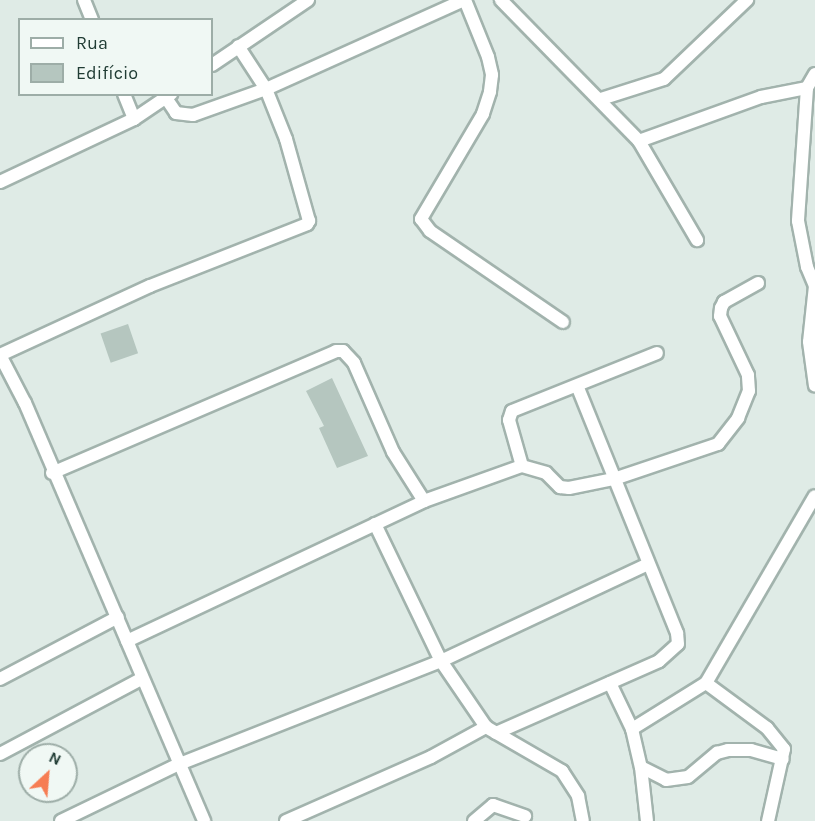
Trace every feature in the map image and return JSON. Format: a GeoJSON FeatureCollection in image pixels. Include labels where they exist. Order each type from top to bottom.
{"type":"FeatureCollection","features":[{"type":"Feature","properties":{"kind":"street"},"geometry":{"type":"LineString","coordinates":[[84,0],[91,18]]}},
{"type":"Feature","properties":{"kind":"street"},"geometry":{"type":"LineString","coordinates":[[213,64],[308,0]]}},
{"type":"Feature","properties":{"kind":"street"},"geometry":{"type":"LineString","coordinates":[[0,182],[134,119],[169,96],[176,113],[183,116],[266,89],[465,0],[488,57],[492,75],[490,92],[483,114],[421,219],[430,231],[563,322]]}},
{"type":"Feature","properties":{"kind":"street"},"geometry":{"type":"LineString","coordinates":[[501,0],[601,99],[639,141],[697,240]]}},
{"type":"Feature","properties":{"kind":"street"},"geometry":{"type":"LineString","coordinates":[[601,99],[651,87],[664,79],[747,0]]}},
{"type":"Feature","properties":{"kind":"street"},"geometry":{"type":"LineString","coordinates":[[204,821],[177,765],[117,617],[52,473],[25,403],[0,355],[150,286],[307,224],[309,220],[286,139],[266,89],[238,46]]}},
{"type":"Feature","properties":{"kind":"street"},"geometry":{"type":"LineString","coordinates":[[815,74],[807,88],[798,221],[807,267],[815,286],[809,342],[815,386]]}},
{"type":"Feature","properties":{"kind":"street"},"geometry":{"type":"LineString","coordinates":[[639,141],[761,97],[807,88]]}},
{"type":"Feature","properties":{"kind":"street"},"geometry":{"type":"LineString","coordinates":[[125,96],[134,119]]}},
{"type":"Feature","properties":{"kind":"street"},"geometry":{"type":"LineString","coordinates":[[803,144],[815,134]]}},
{"type":"Feature","properties":{"kind":"street"},"geometry":{"type":"LineString","coordinates":[[127,641],[424,501],[522,466],[546,473],[560,487],[569,488],[614,478],[718,444],[728,434],[749,391],[748,375],[720,316],[721,308],[724,302],[758,283]]}},
{"type":"Feature","properties":{"kind":"street"},"geometry":{"type":"LineString","coordinates":[[52,473],[336,351],[343,351],[354,363],[393,452],[424,501]]}},
{"type":"Feature","properties":{"kind":"street"},"geometry":{"type":"LineString","coordinates":[[522,466],[510,414],[657,353]]}},
{"type":"Feature","properties":{"kind":"street"},"geometry":{"type":"LineString","coordinates":[[286,821],[491,730],[659,661],[678,644],[677,633],[646,565],[577,386]]}},
{"type":"Feature","properties":{"kind":"street"},"geometry":{"type":"LineString","coordinates":[[632,729],[706,683],[815,496]]}},
{"type":"Feature","properties":{"kind":"street"},"geometry":{"type":"LineString","coordinates":[[375,524],[441,661],[491,730],[562,771],[578,796],[583,821]]}},
{"type":"Feature","properties":{"kind":"street"},"geometry":{"type":"LineString","coordinates":[[61,821],[177,765],[441,661],[646,565]]}},
{"type":"Feature","properties":{"kind":"street"},"geometry":{"type":"LineString","coordinates":[[0,679],[117,617]]}},
{"type":"Feature","properties":{"kind":"street"},"geometry":{"type":"LineString","coordinates":[[0,754],[141,679]]}},
{"type":"Feature","properties":{"kind":"street"},"geometry":{"type":"LineString","coordinates":[[609,683],[632,729],[641,767],[647,821]]}},
{"type":"Feature","properties":{"kind":"street"},"geometry":{"type":"LineString","coordinates":[[706,683],[776,736],[784,749],[768,821]]}},
{"type":"Feature","properties":{"kind":"street"},"geometry":{"type":"LineString","coordinates":[[641,767],[666,780],[688,777],[717,753],[728,750],[751,750],[783,759]]}},
{"type":"Feature","properties":{"kind":"street"},"geometry":{"type":"LineString","coordinates":[[474,821],[493,805],[525,816]]}},
{"type":"Feature","properties":{"kind":"building"},"geometry":{"type":"Polygon","coordinates":[[[128,324],[138,353],[111,363],[101,333],[128,324]]]}},
{"type":"Feature","properties":{"kind":"building"},"geometry":{"type":"Polygon","coordinates":[[[332,378],[368,456],[337,468],[319,428],[324,426],[306,391],[332,378]]]}}]}
